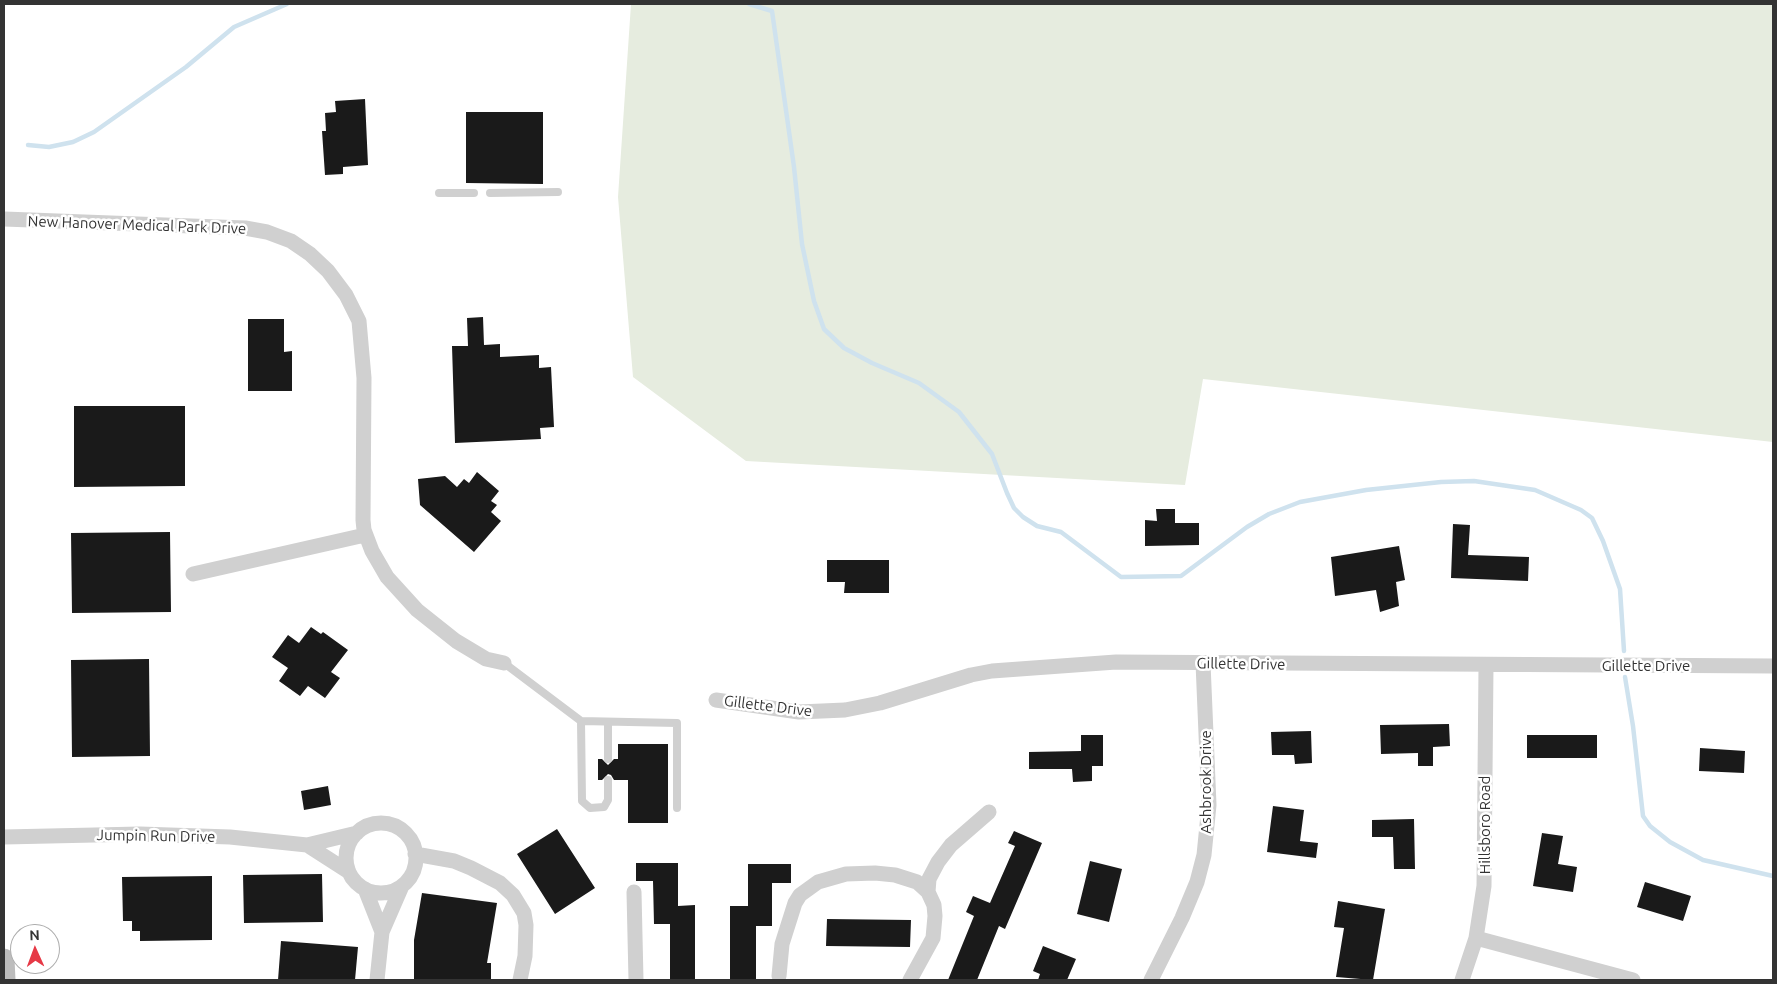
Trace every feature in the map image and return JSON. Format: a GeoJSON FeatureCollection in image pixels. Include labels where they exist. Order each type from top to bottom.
{"type":"FeatureCollection","features":[{"type":"Feature","properties":{"kind":"main road"},"geometry":{"type":"LineString","coordinates":[[4,959],[5,980]]}},
{"type":"Feature","properties":{"kind":"street","name":"New Hanover Medical Park Drive"},"geometry":{"type":"LineString","coordinates":[[4,220],[245,228],[267,232],[290,242],[310,254],[328,271],[346,295],[358,321],[364,378],[363,520],[365,535],[387,577],[417,610],[456,641],[486,659],[504,663]]}},
{"type":"Feature","properties":{"kind":"street"},"geometry":{"type":"LineString","coordinates":[[193,574],[365,535]]}},
{"type":"Feature","properties":{"kind":"street","name":"Gillette Drive"},"geometry":{"type":"LineString","coordinates":[[716,700],[818,713],[880,704],[971,675],[992,671],[1116,662],[1486,666],[1773,666]]}},
{"type":"Feature","properties":{"kind":"street","name":"Ashbrook Drive"},"geometry":{"type":"LineString","coordinates":[[1151,980],[1182,918],[1197,882],[1204,855],[1209,805],[1203,663]]}},
{"type":"Feature","properties":{"kind":"street","name":"Hillsboro Road"},"geometry":{"type":"LineString","coordinates":[[1462,980],[1476,938],[1484,886],[1486,666]]}},
{"type":"Feature","properties":{"kind":"street"},"geometry":{"type":"LineString","coordinates":[[928,892],[929,879],[938,862],[951,845],[990,812]]}},
{"type":"Feature","properties":{"kind":"street","name":"Jumpin Run Drive"},"geometry":{"type":"LineString","coordinates":[[4,837],[140,834],[230,837],[308,845],[357,833],[376,824],[394,826],[409,837],[416,854],[413,872],[402,886],[382,932],[377,980]]}},
{"type":"Feature","properties":{"kind":"street"},"geometry":{"type":"LineString","coordinates":[[349,872],[346,853],[349,844],[357,833]]}},
{"type":"Feature","properties":{"kind":"street","name":"Jumpin Run Drive"},"geometry":{"type":"LineString","coordinates":[[308,845],[349,872],[359,885],[365,889],[382,932]]}},
{"type":"Feature","properties":{"kind":"street"},"geometry":{"type":"LineString","coordinates":[[416,854],[454,861],[471,868],[500,883],[513,895],[524,913],[526,925],[526,951],[520,980]]}},
{"type":"Feature","properties":{"kind":"street"},"geometry":{"type":"LineString","coordinates":[[779,976],[782,944],[795,904],[800,895],[818,882],[846,874],[875,873],[895,875],[917,882],[928,892],[934,905],[934,931],[924,957],[910,980]]}},
{"type":"Feature","properties":{"kind":"street"},"geometry":{"type":"LineString","coordinates":[[365,889],[385,892],[402,886]]}},
{"type":"Feature","properties":{"kind":"street"},"geometry":{"type":"LineString","coordinates":[[634,892],[636,980]]}},
{"type":"Feature","properties":{"kind":"street"},"geometry":{"type":"LineString","coordinates":[[1476,938],[1633,980]]}},
{"type":"Feature","properties":{"kind":"lane"},"geometry":{"type":"LineString","coordinates":[[490,193],[558,192]]}},
{"type":"Feature","properties":{"kind":"lane"},"geometry":{"type":"LineString","coordinates":[[439,193],[474,194]]}},
{"type":"Feature","properties":{"kind":"lane"},"geometry":{"type":"LineString","coordinates":[[504,663],[581,721],[677,723],[677,808]]}},
{"type":"Feature","properties":{"kind":"lane"},"geometry":{"type":"LineString","coordinates":[[581,721],[582,801],[590,808],[604,807],[608,800],[608,780]]}},
{"type":"Feature","properties":{"kind":"lane"},"geometry":{"type":"LineString","coordinates":[[608,723],[608,759]]}},
{"type":"Feature","properties":{"kind":"shaded area"},"geometry":{"type":"Polygon","coordinates":[[[631,4],[1773,4],[1773,442],[1203,379],[1185,485],[746,461],[633,377],[618,197],[631,4]]]}},
{"type":"Feature","properties":{"kind":"building"},"geometry":{"type":"Polygon","coordinates":[[[365,99],[368,165],[343,167],[343,174],[325,175],[322,131],[326,131],[325,113],[336,112],[335,101],[365,99]]]}},
{"type":"Feature","properties":{"kind":"building"},"geometry":{"type":"Polygon","coordinates":[[[466,112],[543,112],[543,184],[466,183],[466,112]]]}},
{"type":"Feature","properties":{"kind":"building"},"geometry":{"type":"Polygon","coordinates":[[[483,317],[484,345],[500,344],[500,357],[539,355],[539,368],[551,367],[554,427],[540,428],[541,439],[455,443],[452,346],[468,346],[467,318],[483,317]]]}},
{"type":"Feature","properties":{"kind":"building"},"geometry":{"type":"Polygon","coordinates":[[[248,319],[284,319],[284,352],[292,351],[292,391],[248,391],[248,319]]]}},
{"type":"Feature","properties":{"kind":"building"},"geometry":{"type":"Polygon","coordinates":[[[74,406],[185,406],[185,486],[74,487],[74,406]]]}},
{"type":"Feature","properties":{"kind":"building"},"geometry":{"type":"Polygon","coordinates":[[[477,472],[499,491],[491,501],[497,505],[491,512],[501,521],[474,552],[420,505],[418,479],[445,476],[457,487],[464,479],[469,483],[477,472]]]}},
{"type":"Feature","properties":{"kind":"building"},"geometry":{"type":"Polygon","coordinates":[[[1156,509],[1175,509],[1175,523],[1199,523],[1199,545],[1145,546],[1145,520],[1157,521],[1156,509]]]}},
{"type":"Feature","properties":{"kind":"building"},"geometry":{"type":"Polygon","coordinates":[[[1453,524],[1470,525],[1468,555],[1529,557],[1528,581],[1451,578],[1453,524]]]}},
{"type":"Feature","properties":{"kind":"building"},"geometry":{"type":"Polygon","coordinates":[[[170,532],[171,612],[72,613],[71,533],[170,532]]]}},
{"type":"Feature","properties":{"kind":"building"},"geometry":{"type":"Polygon","coordinates":[[[1399,546],[1405,580],[1396,582],[1399,606],[1380,612],[1376,590],[1335,596],[1331,557],[1399,546]]]}},
{"type":"Feature","properties":{"kind":"building"},"geometry":{"type":"Polygon","coordinates":[[[827,560],[889,560],[889,593],[844,593],[845,582],[827,582],[827,560]]]}},
{"type":"Feature","properties":{"kind":"building"},"geometry":{"type":"Polygon","coordinates":[[[311,627],[321,634],[323,632],[348,650],[331,672],[340,678],[325,698],[308,686],[300,696],[279,681],[288,668],[272,657],[288,635],[299,643],[311,627]]]}},
{"type":"Feature","properties":{"kind":"building"},"geometry":{"type":"Polygon","coordinates":[[[149,659],[150,756],[72,757],[71,660],[149,659]]]}},
{"type":"Feature","properties":{"kind":"building"},"geometry":{"type":"Polygon","coordinates":[[[1449,724],[1450,746],[1433,747],[1433,766],[1418,766],[1418,753],[1381,754],[1380,725],[1449,724]]]}},
{"type":"Feature","properties":{"kind":"building"},"geometry":{"type":"Polygon","coordinates":[[[1311,731],[1312,763],[1295,764],[1294,755],[1272,755],[1271,732],[1311,731]]]}},
{"type":"Feature","properties":{"kind":"building"},"geometry":{"type":"Polygon","coordinates":[[[1081,735],[1103,735],[1103,766],[1092,766],[1092,781],[1073,782],[1072,769],[1029,769],[1029,752],[1081,751],[1081,735]]]}},
{"type":"Feature","properties":{"kind":"building"},"geometry":{"type":"Polygon","coordinates":[[[1527,735],[1597,735],[1597,758],[1527,758],[1527,735]]]}},
{"type":"Feature","properties":{"kind":"building"},"geometry":{"type":"Polygon","coordinates":[[[618,744],[668,744],[668,823],[628,823],[628,780],[614,780],[608,774],[602,780],[598,780],[598,759],[602,759],[608,765],[614,759],[618,759],[618,744]]]}},
{"type":"Feature","properties":{"kind":"building"},"geometry":{"type":"Polygon","coordinates":[[[1700,748],[1745,751],[1744,773],[1699,771],[1700,748]]]}},
{"type":"Feature","properties":{"kind":"building"},"geometry":{"type":"Polygon","coordinates":[[[328,786],[331,805],[304,810],[301,791],[328,786]]]}},
{"type":"Feature","properties":{"kind":"building"},"geometry":{"type":"Polygon","coordinates":[[[1273,806],[1304,810],[1300,841],[1318,843],[1316,858],[1267,852],[1273,806]]]}},
{"type":"Feature","properties":{"kind":"building"},"geometry":{"type":"Polygon","coordinates":[[[1414,819],[1415,869],[1394,869],[1393,837],[1372,837],[1372,820],[1414,819]]]}},
{"type":"Feature","properties":{"kind":"building"},"geometry":{"type":"Polygon","coordinates":[[[557,829],[595,888],[555,914],[517,854],[557,829]]]}},
{"type":"Feature","properties":{"kind":"building"},"geometry":{"type":"Polygon","coordinates":[[[1014,831],[1042,843],[1005,929],[999,926],[977,980],[948,980],[974,916],[966,912],[973,896],[990,903],[1015,846],[1008,843],[1014,831]]]}},
{"type":"Feature","properties":{"kind":"building"},"geometry":{"type":"Polygon","coordinates":[[[1542,833],[1563,836],[1558,864],[1577,867],[1573,892],[1533,886],[1542,833]]]}},
{"type":"Feature","properties":{"kind":"building"},"geometry":{"type":"Polygon","coordinates":[[[1090,861],[1122,869],[1109,922],[1077,914],[1090,861]]]}},
{"type":"Feature","properties":{"kind":"building"},"geometry":{"type":"Polygon","coordinates":[[[636,863],[678,863],[678,906],[695,905],[695,980],[670,980],[670,924],[654,924],[653,881],[636,881],[636,863]]]}},
{"type":"Feature","properties":{"kind":"building"},"geometry":{"type":"Polygon","coordinates":[[[748,864],[791,864],[791,883],[772,883],[772,926],[756,926],[756,980],[730,980],[730,906],[748,906],[748,864]]]}},
{"type":"Feature","properties":{"kind":"building"},"geometry":{"type":"Polygon","coordinates":[[[322,874],[323,922],[244,923],[243,875],[322,874]]]}},
{"type":"Feature","properties":{"kind":"building"},"geometry":{"type":"Polygon","coordinates":[[[212,876],[212,940],[140,941],[140,931],[132,931],[132,921],[123,921],[122,877],[212,876]]]}},
{"type":"Feature","properties":{"kind":"building"},"geometry":{"type":"Polygon","coordinates":[[[1645,882],[1691,896],[1683,921],[1637,907],[1645,882]]]}},
{"type":"Feature","properties":{"kind":"building"},"geometry":{"type":"Polygon","coordinates":[[[422,893],[497,903],[487,963],[491,963],[491,980],[414,980],[414,940],[422,893]]]}},
{"type":"Feature","properties":{"kind":"building"},"geometry":{"type":"Polygon","coordinates":[[[1338,901],[1385,909],[1373,980],[1336,977],[1344,928],[1334,927],[1338,901]]]}},
{"type":"Feature","properties":{"kind":"building"},"geometry":{"type":"Polygon","coordinates":[[[827,919],[911,920],[910,947],[826,946],[827,919]]]}},
{"type":"Feature","properties":{"kind":"building"},"geometry":{"type":"Polygon","coordinates":[[[281,941],[358,947],[355,980],[278,980],[281,941]]]}},
{"type":"Feature","properties":{"kind":"building"},"geometry":{"type":"Polygon","coordinates":[[[1043,946],[1076,959],[1067,980],[1038,980],[1040,974],[1033,971],[1043,946]]]}},
{"type":"Feature","properties":{"kind":"waterway"},"geometry":{"type":"LineString","coordinates":[[28,145],[49,147],[73,142],[94,132],[186,67],[234,27],[287,4]]}},
{"type":"Feature","properties":{"kind":"waterway"},"geometry":{"type":"LineString","coordinates":[[749,4],[772,11],[794,167],[802,244],[814,301],[824,329],[844,348],[872,363],[919,383],[959,412],[992,454],[1014,508],[1023,517],[1037,526],[1061,532],[1121,577],[1181,576],[1247,527],[1269,514],[1300,502],[1366,490],[1441,482],[1474,481],[1535,490],[1581,510],[1592,518],[1603,541],[1620,589],[1624,651]]}},
{"type":"Feature","properties":{"kind":"waterway"},"geometry":{"type":"LineString","coordinates":[[1625,677],[1633,726],[1643,816],[1650,826],[1670,842],[1703,860],[1773,876]]}}]}
